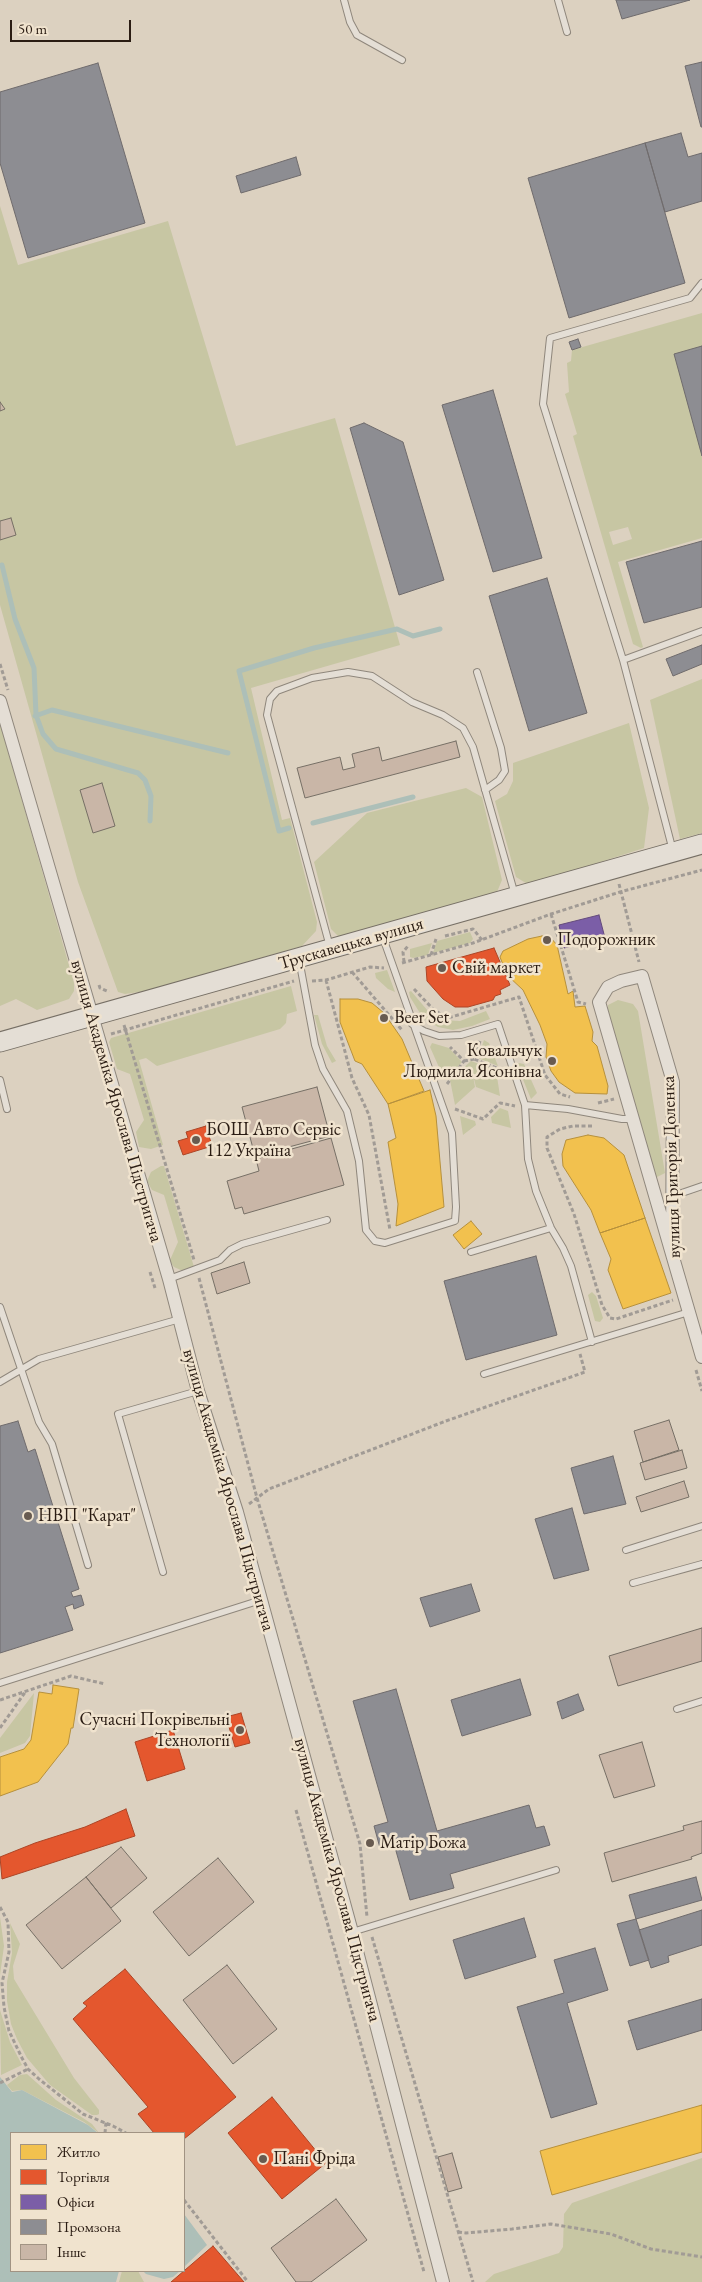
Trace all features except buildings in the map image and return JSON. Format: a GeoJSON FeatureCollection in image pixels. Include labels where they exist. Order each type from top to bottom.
{"type":"FeatureCollection","features":[{"type":"Feature","properties":{"kind":"street","name":"вулиця Академіка Ярослава Підстригача"},"geometry":{"type":"LineString","coordinates":[[0,701],[90,1016],[169,1279],[198,1391],[237,1512],[352,1932],[443,2282]]}},
{"type":"Feature","properties":{"kind":"street","name":"Трускавецька вулиця"},"geometry":{"type":"LineString","coordinates":[[0,1042],[702,844]]}},
{"type":"Feature","properties":{"kind":"street"},"geometry":{"type":"LineString","coordinates":[[642,976],[621,981],[608,987],[599,1002],[672,1254]]}},
{"type":"Feature","properties":{"kind":"street","name":"вулиця Григорія Доленка"},"geometry":{"type":"LineString","coordinates":[[642,976],[672,1082],[672,1254],[702,1357]]}},
{"type":"Feature","properties":{"kind":"lane"},"geometry":{"type":"LineString","coordinates":[[344,0],[350,22],[357,35],[402,60]]}},
{"type":"Feature","properties":{"kind":"lane"},"geometry":{"type":"LineString","coordinates":[[558,0],[567,32]]}},
{"type":"Feature","properties":{"kind":"lane"},"geometry":{"type":"LineString","coordinates":[[673,852],[622,660],[578,510],[543,404],[550,338],[690,298],[702,283]]}},
{"type":"Feature","properties":{"kind":"lane"},"geometry":{"type":"LineString","coordinates":[[622,660],[702,631]]}},
{"type":"Feature","properties":{"kind":"lane"},"geometry":{"type":"LineString","coordinates":[[330,948],[267,722],[267,710],[274,695],[287,686],[324,675],[348,672],[372,676],[412,702],[452,719],[463,728],[473,747],[516,897]]}},
{"type":"Feature","properties":{"kind":"lane"},"geometry":{"type":"LineString","coordinates":[[477,672],[501,748],[504,771],[502,777],[485,790]]}},
{"type":"Feature","properties":{"kind":"lane"},"geometry":{"type":"LineString","coordinates":[[298,959],[315,1045],[323,1069],[347,1111],[359,1160],[366,1230],[375,1241],[385,1243],[455,1222],[456,1208],[452,1133],[412,1024],[382,934]]}},
{"type":"Feature","properties":{"kind":"lane"},"geometry":{"type":"LineString","coordinates":[[412,1024],[424,1031],[439,1036],[461,1035],[498,1024],[525,1105],[528,1159],[536,1191],[551,1228],[571,1266],[592,1342]]}},
{"type":"Feature","properties":{"kind":"lane"},"geometry":{"type":"LineString","coordinates":[[0,1080],[7,1109]]}},
{"type":"Feature","properties":{"kind":"lane"},"geometry":{"type":"LineString","coordinates":[[525,1105],[568,1109],[622,1119],[633,1119]]}},
{"type":"Feature","properties":{"kind":"lane"},"geometry":{"type":"LineString","coordinates":[[672,1196],[702,1186]]}},
{"type":"Feature","properties":{"kind":"lane"},"geometry":{"type":"LineString","coordinates":[[169,1279],[220,1260],[230,1250],[242,1244],[327,1220]]}},
{"type":"Feature","properties":{"kind":"lane"},"geometry":{"type":"LineString","coordinates":[[471,1252],[551,1228]]}},
{"type":"Feature","properties":{"kind":"lane"},"geometry":{"type":"LineString","coordinates":[[0,1307],[39,1422],[52,1444],[88,1565]]}},
{"type":"Feature","properties":{"kind":"lane"},"geometry":{"type":"LineString","coordinates":[[484,1374],[689,1312]]}},
{"type":"Feature","properties":{"kind":"lane"},"geometry":{"type":"LineString","coordinates":[[0,1382],[40,1359],[180,1319]]}},
{"type":"Feature","properties":{"kind":"lane"},"geometry":{"type":"LineString","coordinates":[[163,1572],[118,1414],[198,1391]]}},
{"type":"Feature","properties":{"kind":"lane"},"geometry":{"type":"LineString","coordinates":[[626,1550],[702,1526]]}},
{"type":"Feature","properties":{"kind":"lane"},"geometry":{"type":"LineString","coordinates":[[633,1583],[702,1564]]}},
{"type":"Feature","properties":{"kind":"lane"},"geometry":{"type":"LineString","coordinates":[[0,1683],[261,1600]]}},
{"type":"Feature","properties":{"kind":"lane"},"geometry":{"type":"LineString","coordinates":[[678,1709],[702,1701]]}},
{"type":"Feature","properties":{"kind":"lane"},"geometry":{"type":"LineString","coordinates":[[352,1932],[556,1870]]}},
{"type":"Feature","properties":{"kind":"path"},"geometry":{"type":"LineString","coordinates":[[615,868],[642,976]]}},
{"type":"Feature","properties":{"kind":"path"},"geometry":{"type":"LineString","coordinates":[[111,1034],[292,981],[326,980],[370,967],[383,968],[431,955],[482,940],[551,914],[620,892],[702,870]]}},
{"type":"Feature","properties":{"kind":"path"},"geometry":{"type":"LineString","coordinates":[[551,914],[578,1002],[590,1004]]}},
{"type":"Feature","properties":{"kind":"path"},"geometry":{"type":"LineString","coordinates":[[427,941],[473,929],[482,940]]}},
{"type":"Feature","properties":{"kind":"path"},"geometry":{"type":"LineString","coordinates":[[431,955],[436,939]]}},
{"type":"Feature","properties":{"kind":"path"},"geometry":{"type":"LineString","coordinates":[[406,969],[403,952],[410,945]]}},
{"type":"Feature","properties":{"kind":"path"},"geometry":{"type":"LineString","coordinates":[[352,972],[403,1032]]}},
{"type":"Feature","properties":{"kind":"path"},"geometry":{"type":"LineString","coordinates":[[326,980],[352,1078],[370,1115],[390,1234],[399,1231]]}},
{"type":"Feature","properties":{"kind":"path"},"geometry":{"type":"LineString","coordinates":[[410,983],[416,992],[443,1016],[455,1016],[519,997],[545,1075],[560,1094],[574,1099]]}},
{"type":"Feature","properties":{"kind":"path"},"geometry":{"type":"LineString","coordinates":[[455,1016],[457,1021]]}},
{"type":"Feature","properties":{"kind":"path"},"geometry":{"type":"LineString","coordinates":[[124,1025],[196,1269],[257,1498],[360,1844],[368,1927],[473,2282]]}},
{"type":"Feature","properties":{"kind":"path"},"geometry":{"type":"LineString","coordinates":[[474,1059],[480,1038],[486,1037]]}},
{"type":"Feature","properties":{"kind":"path"},"geometry":{"type":"LineString","coordinates":[[454,1045],[448,1045],[464,1061]]}},
{"type":"Feature","properties":{"kind":"path"},"geometry":{"type":"LineString","coordinates":[[512,1055],[535,1046]]}},
{"type":"Feature","properties":{"kind":"path"},"geometry":{"type":"LineString","coordinates":[[449,1091],[447,1082],[464,1061],[474,1059],[503,1070],[501,1066]]}},
{"type":"Feature","properties":{"kind":"path"},"geometry":{"type":"LineString","coordinates":[[590,1102],[599,1103],[616,1099],[613,1089]]}},
{"type":"Feature","properties":{"kind":"path"},"geometry":{"type":"LineString","coordinates":[[445,1111],[453,1109],[483,1119],[500,1103],[518,1107],[514,1098]]}},
{"type":"Feature","properties":{"kind":"path"},"geometry":{"type":"LineString","coordinates":[[600,1126],[572,1126],[560,1129],[547,1137],[547,1148],[574,1214],[602,1305],[610,1318],[616,1319],[676,1299]]}},
{"type":"Feature","properties":{"kind":"path"},"geometry":{"type":"LineString","coordinates":[[237,1512],[269,1489],[427,1428],[586,1372],[577,1347]]}},
{"type":"Feature","properties":{"kind":"path"},"geometry":{"type":"LineString","coordinates":[[0,1700],[71,1676],[105,1684]]}},
{"type":"Feature","properties":{"kind":"path"},"geometry":{"type":"LineString","coordinates":[[0,1728],[27,1691]]}},
{"type":"Feature","properties":{"kind":"path"},"geometry":{"type":"LineString","coordinates":[[296,1810],[425,2274]]}},
{"type":"Feature","properties":{"kind":"path"},"geometry":{"type":"LineString","coordinates":[[0,1907],[8,1922],[9,1952],[2,1983],[4,2007],[9,2031],[28,2069],[83,2114],[106,2122],[124,2132]]}},
{"type":"Feature","properties":{"kind":"path"},"geometry":{"type":"LineString","coordinates":[[0,2083],[28,2069]]}},
{"type":"Feature","properties":{"kind":"path"},"geometry":{"type":"LineString","coordinates":[[105,2132],[106,2122]]}},
{"type":"Feature","properties":{"kind":"path"},"geometry":{"type":"LineString","coordinates":[[186,2205],[248,2282]]}},
{"type":"Feature","properties":{"kind":"path"},"geometry":{"type":"LineString","coordinates":[[458,2232],[512,2230],[551,2224],[611,2234],[651,2248],[702,2257]]}},
{"type":"Feature","properties":{"kind":"green space"},"geometry":{"type":"Polygon","coordinates":[[[0,206],[18,265],[168,221],[236,446],[335,418],[400,645],[251,688],[282,820],[290,818],[317,922],[316,931],[302,946],[146,991],[125,994],[118,992],[78,882],[0,605],[0,206]]]}},
{"type":"Feature","properties":{"kind":"green space"},"geometry":{"type":"Polygon","coordinates":[[[702,313],[702,538],[618,562],[643,647],[641,648],[633,644],[573,436],[577,434],[565,394],[569,392],[567,363],[571,361],[572,350],[702,313]],[[628,527],[609,532],[613,545],[632,539],[628,527]]]}},
{"type":"Feature","properties":{"kind":"green space"},"geometry":{"type":"Polygon","coordinates":[[[702,679],[702,833],[680,839],[650,700],[702,679]]]}},
{"type":"Feature","properties":{"kind":"green space"},"geometry":{"type":"Polygon","coordinates":[[[0,723],[74,983],[74,991],[69,999],[37,1010],[16,999],[0,1006],[0,723]]]}},
{"type":"Feature","properties":{"kind":"green space"},"geometry":{"type":"Polygon","coordinates":[[[629,723],[649,808],[644,848],[529,885],[516,877],[495,801],[507,794],[513,781],[513,763],[629,723]]]}},
{"type":"Feature","properties":{"kind":"green space"},"geometry":{"type":"Polygon","coordinates":[[[466,788],[482,797],[502,880],[497,892],[339,937],[331,929],[314,862],[367,813],[466,788]]]}},
{"type":"Feature","properties":{"kind":"green space"},"geometry":{"type":"Polygon","coordinates":[[[470,932],[473,939],[470,943],[433,953],[437,941],[470,932]]]}},
{"type":"Feature","properties":{"kind":"green space"},"geometry":{"type":"Polygon","coordinates":[[[432,943],[428,955],[410,957],[410,949],[432,943]]]}},
{"type":"Feature","properties":{"kind":"green space"},"geometry":{"type":"Polygon","coordinates":[[[387,970],[395,992],[388,989],[376,978],[375,973],[387,970]]]}},
{"type":"Feature","properties":{"kind":"green space"},"geometry":{"type":"Polygon","coordinates":[[[291,986],[297,1011],[287,1014],[286,1023],[280,1029],[157,1066],[146,1058],[139,1060],[163,1145],[151,1149],[139,1147],[136,1132],[144,1120],[130,1074],[117,1069],[109,1042],[111,1038],[291,986]]]}},
{"type":"Feature","properties":{"kind":"green space"},"geometry":{"type":"Polygon","coordinates":[[[411,991],[428,1011],[442,1020],[460,1021],[486,1011],[490,1019],[472,1026],[453,1030],[438,1027],[423,1018],[410,997],[409,992],[411,991]]]}},
{"type":"Feature","properties":{"kind":"green space"},"geometry":{"type":"Polygon","coordinates":[[[618,1000],[633,1004],[638,1011],[665,1173],[657,1177],[654,1177],[608,1015],[608,1005],[618,1000]]]}},
{"type":"Feature","properties":{"kind":"green space"},"geometry":{"type":"Polygon","coordinates":[[[314,1015],[318,1015],[327,1046],[336,1061],[332,1063],[322,1044],[314,1015]]]}},
{"type":"Feature","properties":{"kind":"green space"},"geometry":{"type":"Polygon","coordinates":[[[484,1040],[489,1043],[498,1066],[478,1058],[484,1040]]]}},
{"type":"Feature","properties":{"kind":"green space"},"geometry":{"type":"Polygon","coordinates":[[[432,1043],[449,1048],[462,1062],[447,1078],[442,1074],[430,1047],[432,1043]]]}},
{"type":"Feature","properties":{"kind":"green space"},"geometry":{"type":"Polygon","coordinates":[[[471,1061],[496,1070],[500,1096],[476,1087],[472,1071],[475,1087],[455,1105],[450,1080],[471,1061]]]}},
{"type":"Feature","properties":{"kind":"green space"},"geometry":{"type":"Polygon","coordinates":[[[519,1063],[524,1064],[537,1093],[531,1099],[517,1065],[519,1063]]]}},
{"type":"Feature","properties":{"kind":"green space"},"geometry":{"type":"Polygon","coordinates":[[[500,1108],[508,1111],[511,1128],[492,1123],[491,1117],[500,1108]]]}},
{"type":"Feature","properties":{"kind":"green space"},"geometry":{"type":"Polygon","coordinates":[[[460,1116],[475,1121],[476,1125],[463,1135],[460,1116]]]}},
{"type":"Feature","properties":{"kind":"green space"},"geometry":{"type":"Polygon","coordinates":[[[164,1166],[194,1267],[183,1271],[174,1267],[170,1260],[178,1242],[164,1195],[152,1190],[147,1181],[151,1172],[164,1166]]]}},
{"type":"Feature","properties":{"kind":"green space"},"geometry":{"type":"Polygon","coordinates":[[[592,1292],[596,1296],[603,1318],[600,1322],[595,1321],[588,1295],[592,1292]]]}},
{"type":"Feature","properties":{"kind":"green space"},"geometry":{"type":"Polygon","coordinates":[[[34,1693],[30,1736],[25,1743],[0,1753],[0,1738],[34,1693]]]}},
{"type":"Feature","properties":{"kind":"green space"},"geometry":{"type":"Polygon","coordinates":[[[0,1917],[4,1946],[0,1975],[0,1917]]]}},
{"type":"Feature","properties":{"kind":"green space"},"geometry":{"type":"Polygon","coordinates":[[[10,1923],[20,1944],[13,1966],[14,1979],[74,2078],[99,2110],[97,2115],[92,2115],[50,2085],[27,2058],[17,2039],[11,2024],[7,2001],[7,1982],[12,1953],[10,1923]]]}},
{"type":"Feature","properties":{"kind":"green space"},"geometry":{"type":"Polygon","coordinates":[[[0,2010],[10,2042],[22,2065],[1,2075],[0,2010]]]}},
{"type":"Feature","properties":{"kind":"green space"},"geometry":{"type":"Polygon","coordinates":[[[27,2074],[56,2100],[92,2124],[98,2132],[84,2122],[22,2090],[12,2091],[7,2085],[20,2075],[27,2074]]]}},
{"type":"Feature","properties":{"kind":"green space"},"geometry":{"type":"Polygon","coordinates":[[[702,2158],[702,2282],[485,2282],[494,2274],[559,2253],[563,2247],[564,2214],[572,2203],[702,2158]]]}},
{"type":"Feature","properties":{"kind":"green space"},"geometry":{"type":"Polygon","coordinates":[[[122,2272],[139,2272],[144,2282],[119,2282],[122,2272]]]}},
{"type":"Feature","properties":{"kind":"shaded area"},"geometry":{"type":"Polygon","coordinates":[[[0,2077],[12,2092],[22,2090],[88,2125],[97,2132],[10,2132],[10,2272],[119,2272],[116,2282],[0,2282],[0,2077]]]}},
{"type":"Feature","properties":{"kind":"shaded area"},"geometry":{"type":"Polygon","coordinates":[[[185,2215],[207,2245],[185,2266],[185,2215]]]}},
{"type":"Feature","properties":{"kind":"shaded area"},"geometry":{"type":"Polygon","coordinates":[[[144,2272],[179,2272],[173,2277],[164,2279],[144,2272]]]}},
{"type":"Feature","properties":{"kind":"waterway"},"geometry":{"type":"LineString","coordinates":[[2,565],[15,619],[34,668],[36,715],[43,734],[56,749],[138,773],[145,780],[151,796],[150,821]]}},
{"type":"Feature","properties":{"kind":"waterway"},"geometry":{"type":"LineString","coordinates":[[289,828],[279,831],[239,671],[314,648],[397,629],[413,636],[440,629]]}},
{"type":"Feature","properties":{"kind":"waterway"},"geometry":{"type":"LineString","coordinates":[[35,716],[52,710],[228,753]]}},
{"type":"Feature","properties":{"kind":"waterway"},"geometry":{"type":"LineString","coordinates":[[313,823],[413,797]]}},
{"type":"Feature","properties":{"kind":"place","name":"Подорожник"},"geometry":{"type":"Point","coordinates":[547,940]}},
{"type":"Feature","properties":{"kind":"place","name":"Свiй маркет"},"geometry":{"type":"Point","coordinates":[442,968]}},
{"type":"Feature","properties":{"kind":"place","name":"Beer Set"},"geometry":{"type":"Point","coordinates":[384,1018]}},
{"type":"Feature","properties":{"kind":"place","name":"Ковальчук Людмила Ясонівна"},"geometry":{"type":"Point","coordinates":[552,1061]}},
{"type":"Feature","properties":{"kind":"place","name":"БОШ Авто Сервіс 112 Україна"},"geometry":{"type":"Point","coordinates":[196,1140]}},
{"type":"Feature","properties":{"kind":"place","name":"НВП \"Карат\""},"geometry":{"type":"Point","coordinates":[28,1516]}},
{"type":"Feature","properties":{"kind":"place","name":"Сучасні Покрівельні Технології"},"geometry":{"type":"Point","coordinates":[240,1730]}},
{"type":"Feature","properties":{"kind":"place","name":"Матір Божа"},"geometry":{"type":"Point","coordinates":[370,1843]}},
{"type":"Feature","properties":{"kind":"place","name":"Пані Фріда"},"geometry":{"type":"Point","coordinates":[263,2159]}}]}
